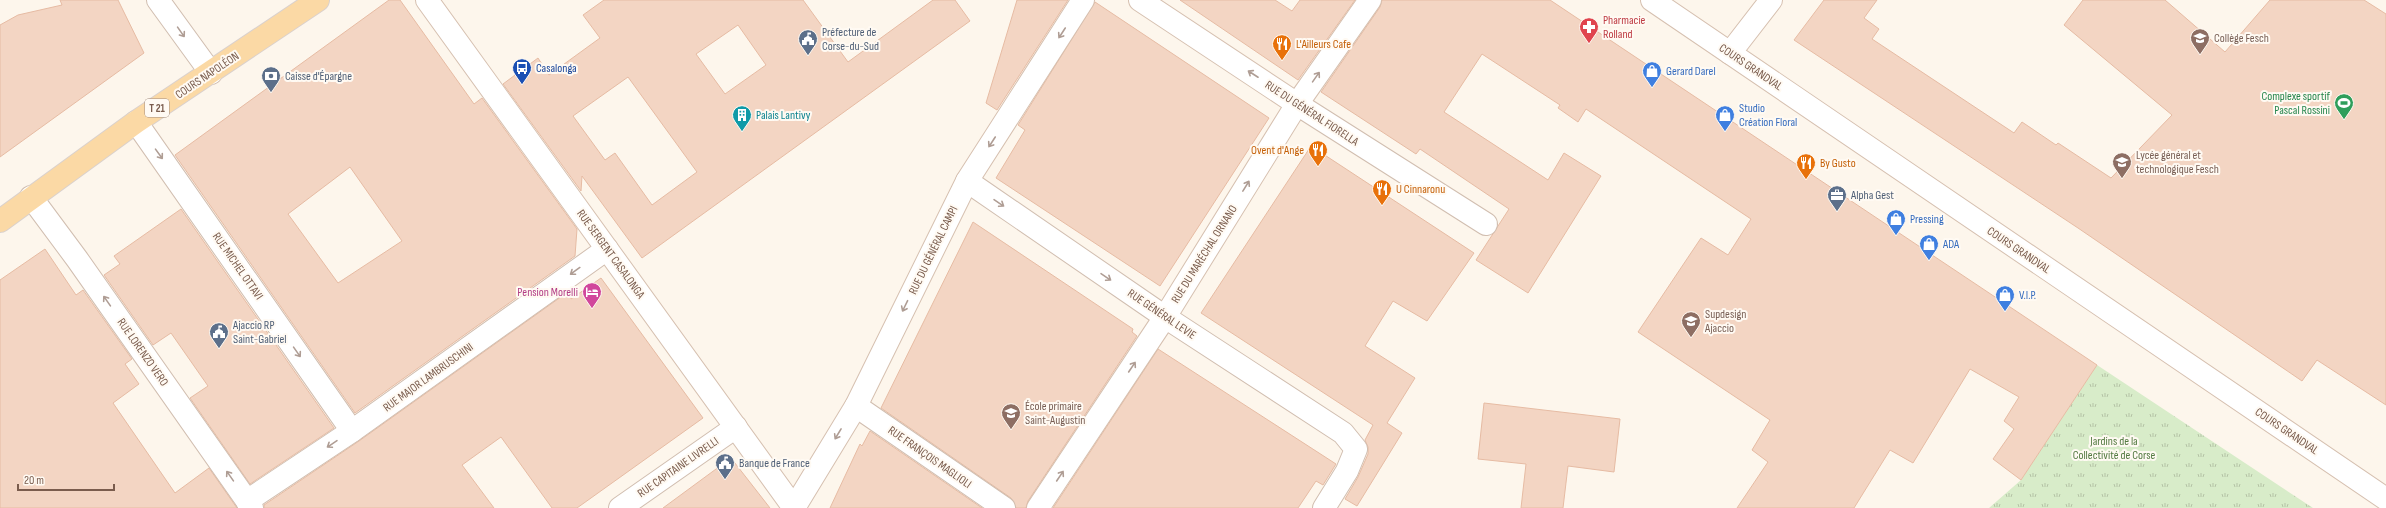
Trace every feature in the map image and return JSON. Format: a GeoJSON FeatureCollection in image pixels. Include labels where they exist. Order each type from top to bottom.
{"type":"FeatureCollection","features":[{"type":"Feature","properties":{"kind":"main road","name":"COURS NAPOLÉON"},"geometry":{"type":"LineString","coordinates":[[0,221],[136,122],[318,0]]}},
{"type":"Feature","properties":{"kind":"street"},"geometry":{"type":"LineString","coordinates":[[158,0],[211,73]]}},
{"type":"Feature","properties":{"kind":"street","name":"RUE SERGENT CASALONGA"},"geometry":{"type":"LineString","coordinates":[[427,0],[794,508]]}},
{"type":"Feature","properties":{"kind":"street","name":"RUE DU GÉNÉRAL CAMPI"},"geometry":{"type":"LineString","coordinates":[[794,508],[856,406],[967,181],[1083,0]]}},
{"type":"Feature","properties":{"kind":"street","name":"RUE DU GÉNÉRAL FIORELLA"},"geometry":{"type":"LineString","coordinates":[[1140,0],[1297,104],[1486,224]]}},
{"type":"Feature","properties":{"kind":"street","name":"RUE DU MARÉCHAL ORNANO"},"geometry":{"type":"LineString","coordinates":[[1038,508],[1165,317],[1297,104],[1370,0]]}},
{"type":"Feature","properties":{"kind":"street","name":"COURS GRANDVAL"},"geometry":{"type":"LineString","coordinates":[[1652,0],[2386,499]]}},
{"type":"Feature","properties":{"kind":"street"},"geometry":{"type":"LineString","coordinates":[[1730,53],[1771,0]]}},
{"type":"Feature","properties":{"kind":"street","name":"RUE MICHEL OTTAVI"},"geometry":{"type":"LineString","coordinates":[[136,122],[352,431]]}},
{"type":"Feature","properties":{"kind":"street","name":"RUE GÉNÉRAL LEVIE"},"geometry":{"type":"LineString","coordinates":[[967,181],[1165,317],[1343,433],[1356,449],[1348,471],[1324,508]]}},
{"type":"Feature","properties":{"kind":"street","name":"RUE LORENZO VERO"},"geometry":{"type":"LineString","coordinates":[[31,197],[77,259],[250,505]]}},
{"type":"Feature","properties":{"kind":"street","name":"RUE MAJOR LAMBRUSCHINI"},"geometry":{"type":"LineString","coordinates":[[250,505],[607,249]]}},
{"type":"Feature","properties":{"kind":"street","name":"RUE FRANÇOIS MAGLIOLI"},"geometry":{"type":"LineString","coordinates":[[856,406],[1004,508]]}},
{"type":"Feature","properties":{"kind":"street","name":"RUE CAPITAINE LIVRELLI"},"geometry":{"type":"LineString","coordinates":[[620,508],[736,427]]}},
{"type":"Feature","properties":{"kind":"green space","name":"Jardins de la Collectivité de Corse"},"geometry":{"type":"Polygon","coordinates":[[[2097,365],[2313,508],[1989,508],[2021,480],[2097,365]]]}},
{"type":"Feature","properties":{"kind":"building"},"geometry":{"type":"Polygon","coordinates":[[[60,0],[118,0],[144,53],[0,157],[0,25],[18,15],[62,5],[60,0]]]}},
{"type":"Feature","properties":{"kind":"building"},"geometry":{"type":"Polygon","coordinates":[[[389,0],[400,0],[474,104],[482,98],[577,229],[575,256],[355,413],[175,155],[389,0]],[[350,167],[288,214],[338,283],[402,241],[350,167]]]}},
{"type":"Feature","properties":{"kind":"building","name":"Palais Lantivy"},"geometry":{"type":"Polygon","coordinates":[[[604,0],[803,0],[848,62],[933,0],[955,0],[970,21],[642,258],[582,176],[581,191],[503,84],[538,58],[549,75],[600,38],[583,15],[604,0]],[[738,25],[696,54],[725,94],[766,65],[738,25]],[[628,77],[573,116],[605,160],[615,153],[652,205],[697,172],[628,77]]]}},
{"type":"Feature","properties":{"kind":"building"},"geometry":{"type":"Polygon","coordinates":[[[1017,0],[1068,0],[997,110],[986,103],[1017,0]]]}},
{"type":"Feature","properties":{"kind":"building"},"geometry":{"type":"Polygon","coordinates":[[[1180,0],[1275,0],[1292,11],[1300,0],[1355,0],[1298,80],[1180,0]]]}},
{"type":"Feature","properties":{"kind":"building"},"geometry":{"type":"Polygon","coordinates":[[[1382,0],[1550,0],[2097,365],[2021,480],[1993,459],[2014,429],[2004,421],[2019,397],[1970,369],[1913,463],[1890,450],[1854,508],[1737,508],[1768,462],[1752,450],[1770,420],[1638,332],[1701,238],[1728,255],[1751,219],[1586,109],[1578,122],[1558,108],[1560,105],[1482,54],[1444,112],[1548,180],[1564,153],[1601,176],[1528,293],[1476,260],[1509,209],[1420,149],[1416,154],[1321,92],[1380,7],[1382,0]]]}},
{"type":"Feature","properties":{"kind":"building"},"geometry":{"type":"Polygon","coordinates":[[[1824,0],[1877,0],[1864,18],[1879,29],[1872,39],[2014,133],[2022,122],[2056,145],[2058,143],[2111,178],[2172,115],[2064,25],[2083,0],[2165,0],[2225,52],[2270,0],[2364,0],[2386,14],[2386,405],[2317,360],[2302,381],[2078,228],[1794,40],[1824,0]]]}},
{"type":"Feature","properties":{"kind":"building"},"geometry":{"type":"Polygon","coordinates":[[[1095,2],[1269,118],[1160,286],[996,178],[1025,130],[1018,125],[1095,2]]]}},
{"type":"Feature","properties":{"kind":"building"},"geometry":{"type":"Polygon","coordinates":[[[1311,146],[1474,253],[1427,321],[1393,301],[1365,346],[1415,378],[1387,423],[1402,433],[1357,506],[1345,499],[1358,477],[1368,454],[1368,447],[1365,440],[1373,425],[1201,313],[1311,146]]]}},
{"type":"Feature","properties":{"kind":"building","name":"Ajaccio RP Saint-Gabriel"},"geometry":{"type":"Polygon","coordinates":[[[181,209],[334,428],[250,484],[190,398],[208,386],[171,333],[153,345],[104,275],[120,264],[114,256],[181,209]]]}},
{"type":"Feature","properties":{"kind":"building"},"geometry":{"type":"Polygon","coordinates":[[[973,222],[1133,329],[1132,332],[1137,336],[1028,501],[1026,508],[1016,508],[1011,498],[881,408],[973,222]]]}},
{"type":"Feature","properties":{"kind":"building"},"geometry":{"type":"Polygon","coordinates":[[[45,249],[76,295],[83,290],[132,359],[125,364],[139,384],[113,403],[175,493],[209,468],[237,508],[0,508],[0,280],[45,249]]]}},
{"type":"Feature","properties":{"kind":"building"},"geometry":{"type":"Polygon","coordinates":[[[601,278],[703,418],[577,508],[552,508],[501,437],[462,465],[494,508],[264,508],[264,505],[359,441],[572,289],[571,299],[601,278]]]}},
{"type":"Feature","properties":{"kind":"building"},"geometry":{"type":"Polygon","coordinates":[[[1158,349],[1336,464],[1323,485],[1316,481],[1298,508],[1053,508],[1158,349]]]}},
{"type":"Feature","properties":{"kind":"building"},"geometry":{"type":"Polygon","coordinates":[[[1484,403],[1620,419],[1614,472],[1568,466],[1563,508],[1521,508],[1526,464],[1478,459],[1484,403]]]}},
{"type":"Feature","properties":{"kind":"building"},"geometry":{"type":"Polygon","coordinates":[[[870,431],[982,508],[830,508],[860,444],[862,446],[870,431]]]}},
{"type":"Feature","properties":{"kind":"building","name":"Banque de France"},"geometry":{"type":"Polygon","coordinates":[[[731,458],[770,508],[663,508],[731,458]]]}},
{"type":"Feature","properties":{"kind":"place","name":"Pharmacie Rolland"},"geometry":{"type":"Point","coordinates":[1589,44]}},
{"type":"Feature","properties":{"kind":"place","name":"Collège Fesch"},"geometry":{"type":"Point","coordinates":[2200,55]}},
{"type":"Feature","properties":{"kind":"place","name":"Préfecture de Corse-du-Sud"},"geometry":{"type":"Point","coordinates":[808,56]}},
{"type":"Feature","properties":{"kind":"place","name":"L'Ailleurs Cafe"},"geometry":{"type":"Point","coordinates":[1282,61]}},
{"type":"Feature","properties":{"kind":"place","name":"Casalonga"},"geometry":{"type":"Point","coordinates":[522,85]}},
{"type":"Feature","properties":{"kind":"place","name":"Gerard Darel"},"geometry":{"type":"Point","coordinates":[1652,88]}},
{"type":"Feature","properties":{"kind":"place","name":"Caisse d'Épargne"},"geometry":{"type":"Point","coordinates":[271,93]}},
{"type":"Feature","properties":{"kind":"place","name":"Complexe sportif Pascal Rossini"},"geometry":{"type":"Point","coordinates":[2344,120]}},
{"type":"Feature","properties":{"kind":"place","name":"Palais Lantivy"},"geometry":{"type":"Point","coordinates":[742,132]}},
{"type":"Feature","properties":{"kind":"place","name":"Studio Création Floral"},"geometry":{"type":"Point","coordinates":[1725,132]}},
{"type":"Feature","properties":{"kind":"place","name":"Ovent d'Ange"},"geometry":{"type":"Point","coordinates":[1318,167]}},
{"type":"Feature","properties":{"kind":"place","name":"Lycée général et technologique Fesch"},"geometry":{"type":"Point","coordinates":[2122,179]}},
{"type":"Feature","properties":{"kind":"place","name":"By Gusto"},"geometry":{"type":"Point","coordinates":[1806,180]}},
{"type":"Feature","properties":{"kind":"place","name":"U Cinnaronu"},"geometry":{"type":"Point","coordinates":[1382,206]}},
{"type":"Feature","properties":{"kind":"place","name":"Alpha Gest"},"geometry":{"type":"Point","coordinates":[1837,212]}},
{"type":"Feature","properties":{"kind":"place","name":"Pressing"},"geometry":{"type":"Point","coordinates":[1896,236]}},
{"type":"Feature","properties":{"kind":"place","name":"ADA"},"geometry":{"type":"Point","coordinates":[1929,261]}},
{"type":"Feature","properties":{"kind":"place","name":"Pension Morelli"},"geometry":{"type":"Point","coordinates":[592,309]}},
{"type":"Feature","properties":{"kind":"place","name":"V.I.P."},"geometry":{"type":"Point","coordinates":[2005,312]}},
{"type":"Feature","properties":{"kind":"place","name":"Supdesign Ajaccio"},"geometry":{"type":"Point","coordinates":[1691,338]}},
{"type":"Feature","properties":{"kind":"place","name":"Ajaccio RP Saint-Gabriel"},"geometry":{"type":"Point","coordinates":[219,349]}},
{"type":"Feature","properties":{"kind":"place","name":"École primaire Saint-Augustin"},"geometry":{"type":"Point","coordinates":[1011,430]}},
{"type":"Feature","properties":{"kind":"place","name":"Banque de France"},"geometry":{"type":"Point","coordinates":[725,480]}}]}
